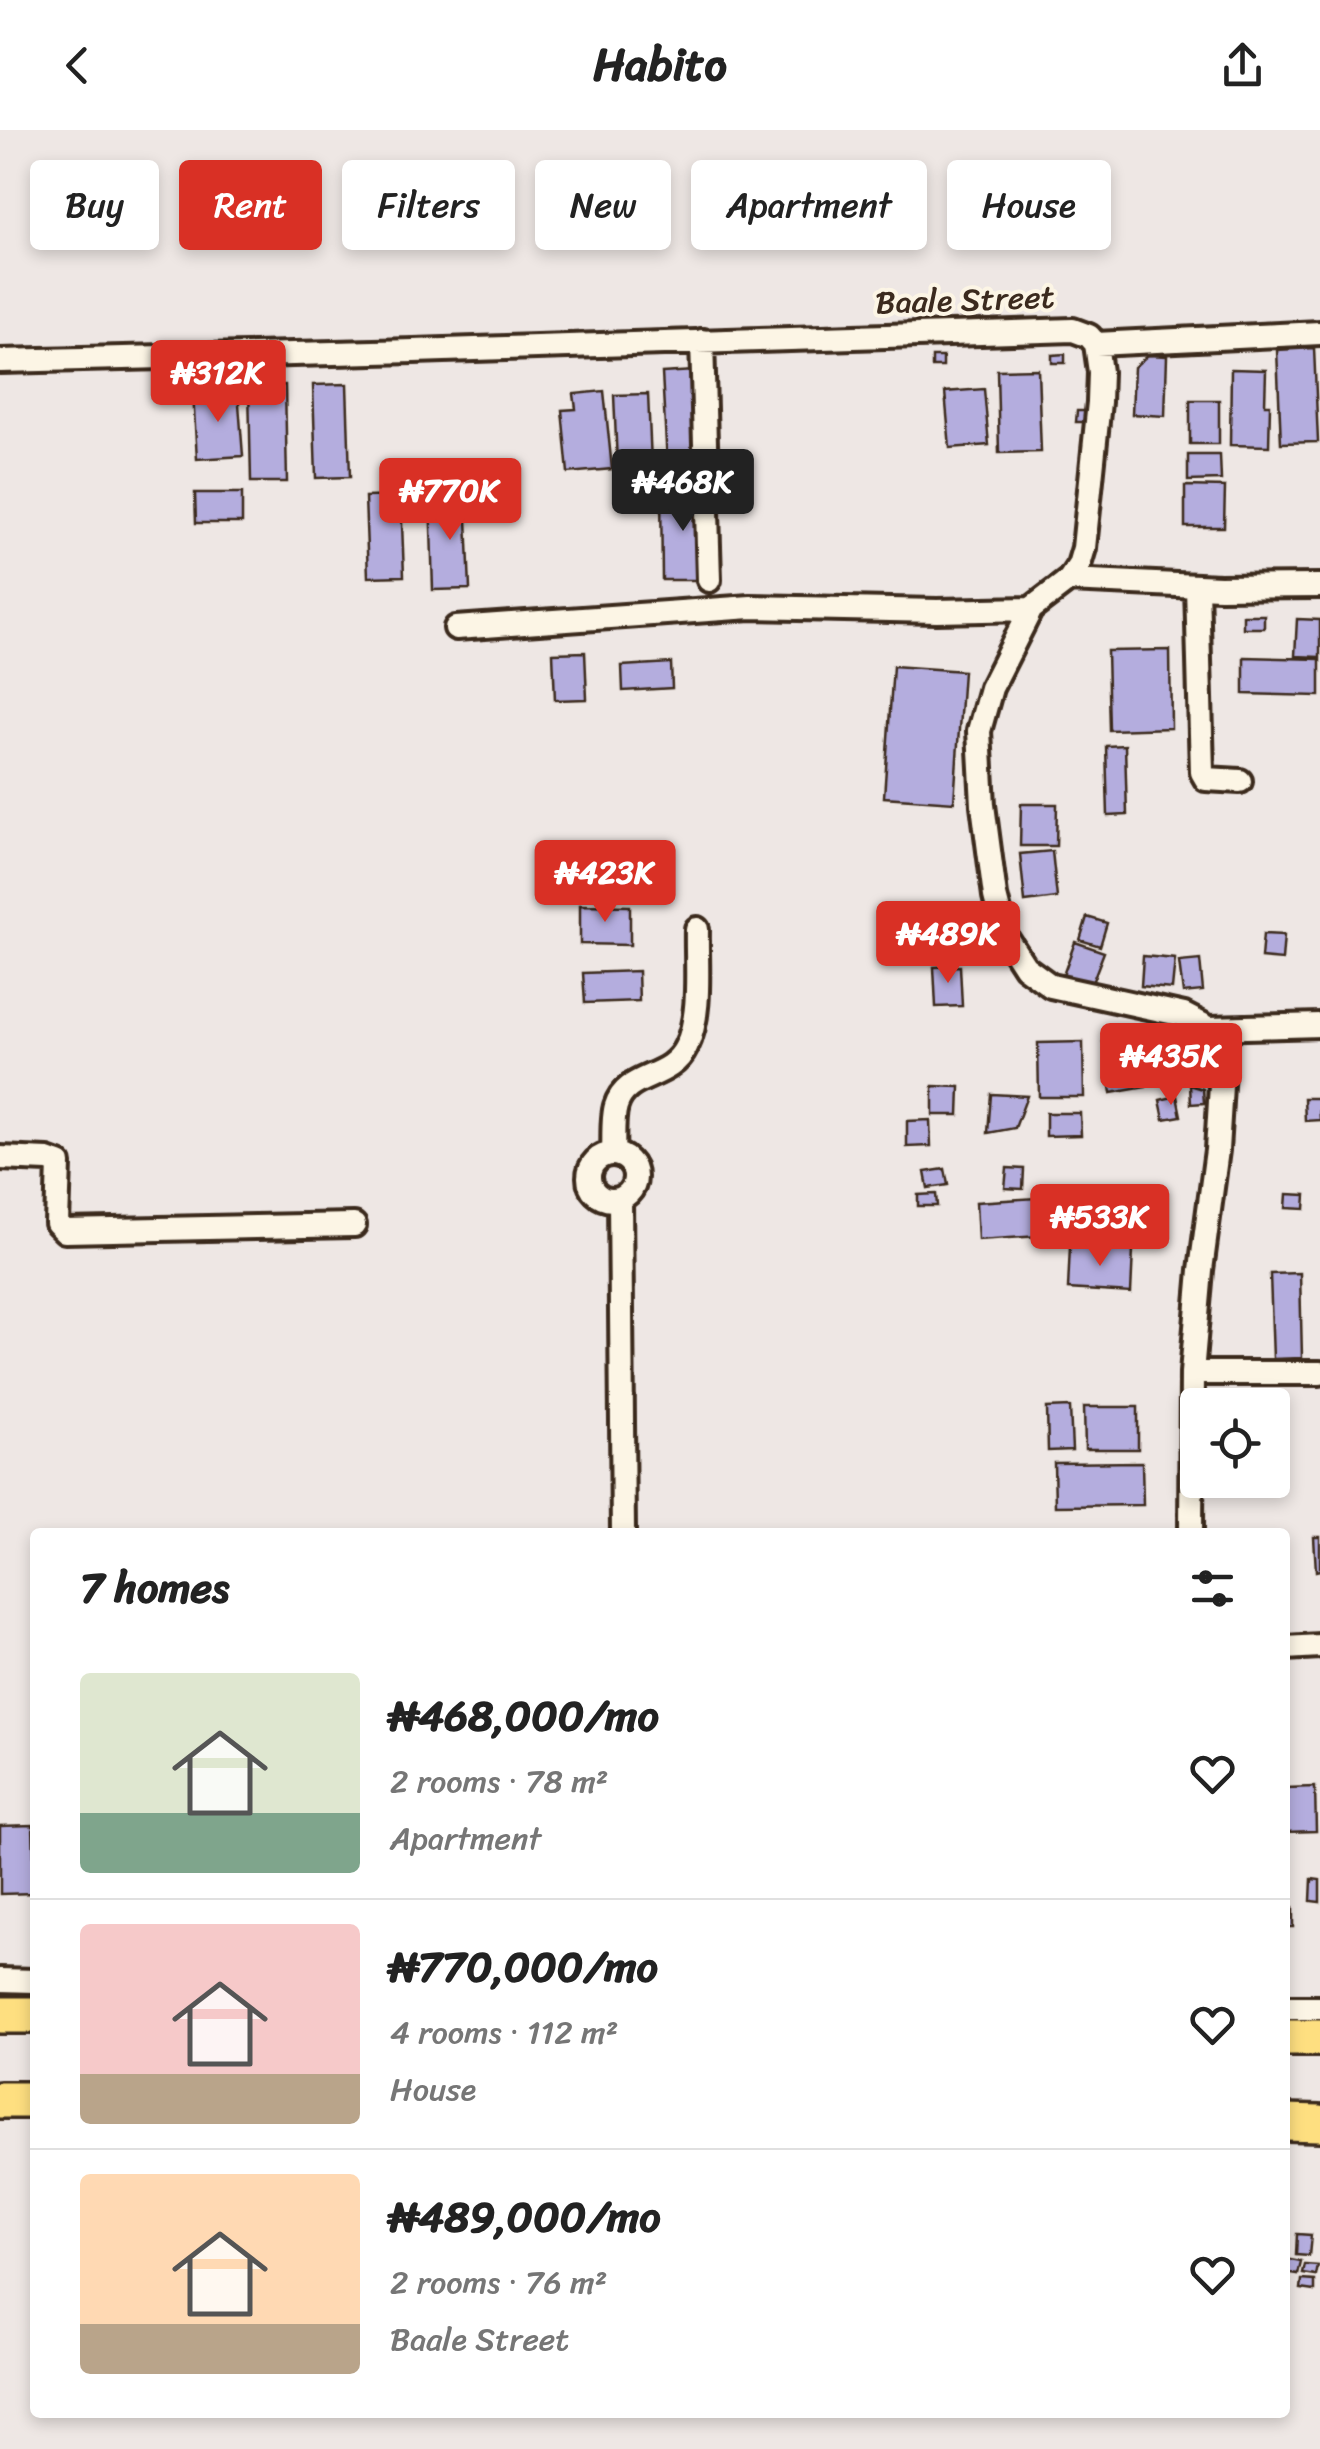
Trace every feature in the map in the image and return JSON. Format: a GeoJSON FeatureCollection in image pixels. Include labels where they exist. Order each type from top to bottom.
{"type":"FeatureCollection","features":[{"type":"Feature","properties":{"kind":"highway"},"geometry":{"type":"LineString","coordinates":[[0,2014],[30,2015]]}},
{"type":"Feature","properties":{"kind":"highway"},"geometry":{"type":"LineString","coordinates":[[1290,2038],[1320,2038]]}},
{"type":"Feature","properties":{"kind":"highway"},"geometry":{"type":"LineString","coordinates":[[0,2100],[30,2100]]}},
{"type":"Feature","properties":{"kind":"highway"},"geometry":{"type":"LineString","coordinates":[[1290,2122],[1320,2123]]}},
{"type":"Feature","properties":{"kind":"street","name":"Baale Street"},"geometry":{"type":"LineString","coordinates":[[0,361],[1073,330],[1089,336],[1096,344],[1320,333]]}},
{"type":"Feature","properties":{"kind":"street"},"geometry":{"type":"LineString","coordinates":[[702,341],[710,580]]}},
{"type":"Feature","properties":{"kind":"street"},"geometry":{"type":"LineString","coordinates":[[1096,344],[1099,402],[1084,548],[1069,580],[1031,609],[991,688],[979,731],[983,805],[1004,936],[1024,967],[1052,986],[1184,1015],[1209,1028],[1320,1025]]}},
{"type":"Feature","properties":{"kind":"street"},"geometry":{"type":"LineString","coordinates":[[1069,580],[1320,586]]}},
{"type":"Feature","properties":{"kind":"street"},"geometry":{"type":"LineString","coordinates":[[1197,586],[1202,772],[1206,779],[1240,781]]}},
{"type":"Feature","properties":{"kind":"street"},"geometry":{"type":"LineString","coordinates":[[456,628],[751,607],[1031,609]]}},
{"type":"Feature","properties":{"kind":"street"},"geometry":{"type":"LineString","coordinates":[[624,1528],[620,1199],[632,1190],[636,1174],[628,1160],[614,1154],[616,1106],[625,1091],[640,1080],[670,1069],[686,1047],[695,1011],[697,929]]}},
{"type":"Feature","properties":{"kind":"street"},"geometry":{"type":"LineString","coordinates":[[1191,1528],[1192,1372],[1218,1150],[1222,1069],[1209,1028]]}},
{"type":"Feature","properties":{"kind":"street"},"geometry":{"type":"LineString","coordinates":[[0,1158],[59,1164],[56,1222],[66,1231],[354,1226]]}},
{"type":"Feature","properties":{"kind":"street"},"geometry":{"type":"LineString","coordinates":[[1192,1372],[1320,1372]]}},
{"type":"Feature","properties":{"kind":"street"},"geometry":{"type":"LineString","coordinates":[[1290,1648],[1320,1646]]}},
{"type":"Feature","properties":{"kind":"street"},"geometry":{"type":"LineString","coordinates":[[0,1980],[30,1981]]}},
{"type":"Feature","properties":{"kind":"street"},"geometry":{"type":"LineString","coordinates":[[1290,2008],[1320,2008]]}},
{"type":"Feature","properties":{"kind":"building"},"geometry":{"type":"Polygon","coordinates":[[[1314,348],[1318,442],[1281,443],[1277,350],[1314,348]]]}},
{"type":"Feature","properties":{"kind":"building"},"geometry":{"type":"Polygon","coordinates":[[[1065,354],[1065,363],[1052,363],[1052,355],[1065,354]]]}},
{"type":"Feature","properties":{"kind":"building"},"geometry":{"type":"Polygon","coordinates":[[[1148,355],[1167,356],[1165,416],[1132,414],[1134,367],[1148,355]]]}},
{"type":"Feature","properties":{"kind":"building"},"geometry":{"type":"Polygon","coordinates":[[[932,357],[943,357],[943,367],[932,367],[932,357]]]}},
{"type":"Feature","properties":{"kind":"building"},"geometry":{"type":"Polygon","coordinates":[[[1038,369],[1041,452],[999,453],[997,370],[1038,369]]]}},
{"type":"Feature","properties":{"kind":"building"},"geometry":{"type":"Polygon","coordinates":[[[1231,369],[1266,370],[1269,446],[1230,445],[1231,369]]]}},
{"type":"Feature","properties":{"kind":"building"},"geometry":{"type":"Polygon","coordinates":[[[694,371],[700,461],[667,463],[662,373],[694,371]]]}},
{"type":"Feature","properties":{"kind":"building"},"geometry":{"type":"Polygon","coordinates":[[[347,384],[350,477],[316,478],[313,385],[347,384]]]}},
{"type":"Feature","properties":{"kind":"building"},"geometry":{"type":"Polygon","coordinates":[[[285,385],[287,482],[251,482],[249,386],[285,385]]]}},
{"type":"Feature","properties":{"kind":"building"},"geometry":{"type":"Polygon","coordinates":[[[984,389],[989,445],[950,448],[945,392],[984,389]]]}},
{"type":"Feature","properties":{"kind":"building"},"geometry":{"type":"Polygon","coordinates":[[[238,391],[243,456],[197,459],[193,394],[238,391]]]}},
{"type":"Feature","properties":{"kind":"building"},"geometry":{"type":"Polygon","coordinates":[[[604,391],[612,469],[568,473],[562,410],[576,409],[574,394],[604,391]]]}},
{"type":"Feature","properties":{"kind":"building"},"geometry":{"type":"Polygon","coordinates":[[[648,394],[651,463],[617,464],[614,395],[648,394]]]}},
{"type":"Feature","properties":{"kind":"building"},"geometry":{"type":"Polygon","coordinates":[[[1190,400],[1219,400],[1219,444],[1190,444],[1190,400]]]}},
{"type":"Feature","properties":{"kind":"building"},"geometry":{"type":"Polygon","coordinates":[[[1077,411],[1086,411],[1085,422],[1076,422],[1077,411]]]}},
{"type":"Feature","properties":{"kind":"building"},"geometry":{"type":"Polygon","coordinates":[[[1188,455],[1220,455],[1221,480],[1188,481],[1188,455]]]}},
{"type":"Feature","properties":{"kind":"building"},"geometry":{"type":"Polygon","coordinates":[[[1185,486],[1225,487],[1224,527],[1185,527],[1185,486]]]}},
{"type":"Feature","properties":{"kind":"building"},"geometry":{"type":"Polygon","coordinates":[[[704,487],[706,580],[662,580],[661,488],[704,487]]]}},
{"type":"Feature","properties":{"kind":"building"},"geometry":{"type":"Polygon","coordinates":[[[195,493],[242,493],[242,523],[196,523],[195,493]]]}},
{"type":"Feature","properties":{"kind":"building"},"geometry":{"type":"Polygon","coordinates":[[[466,495],[470,589],[433,590],[430,496],[466,495]]]}},
{"type":"Feature","properties":{"kind":"building"},"geometry":{"type":"Polygon","coordinates":[[[401,496],[404,576],[368,577],[365,497],[401,496]]]}},
{"type":"Feature","properties":{"kind":"building"},"geometry":{"type":"Polygon","coordinates":[[[1243,615],[1264,615],[1264,628],[1243,628],[1243,615]]]}},
{"type":"Feature","properties":{"kind":"building"},"geometry":{"type":"Polygon","coordinates":[[[1297,619],[1320,620],[1320,657],[1295,656],[1297,619]]]}},
{"type":"Feature","properties":{"kind":"building"},"geometry":{"type":"Polygon","coordinates":[[[1170,650],[1171,728],[1109,730],[1107,651],[1170,650]]]}},
{"type":"Feature","properties":{"kind":"building"},"geometry":{"type":"Polygon","coordinates":[[[585,652],[587,699],[555,700],[553,653],[585,652]]]}},
{"type":"Feature","properties":{"kind":"building"},"geometry":{"type":"Polygon","coordinates":[[[1244,657],[1320,659],[1320,696],[1244,694],[1244,657]]]}},
{"type":"Feature","properties":{"kind":"building"},"geometry":{"type":"Polygon","coordinates":[[[671,663],[672,688],[623,691],[622,666],[671,663]]]}},
{"type":"Feature","properties":{"kind":"building"},"geometry":{"type":"Polygon","coordinates":[[[893,666],[963,671],[954,802],[884,797],[893,666]]]}},
{"type":"Feature","properties":{"kind":"building"},"geometry":{"type":"Polygon","coordinates":[[[1125,745],[1127,815],[1108,816],[1106,746],[1125,745]]]}},
{"type":"Feature","properties":{"kind":"building"},"geometry":{"type":"Polygon","coordinates":[[[1021,804],[1057,804],[1056,846],[1020,846],[1021,804]]]}},
{"type":"Feature","properties":{"kind":"building"},"geometry":{"type":"Polygon","coordinates":[[[1052,851],[1057,898],[1025,902],[1020,854],[1052,851]]]}},
{"type":"Feature","properties":{"kind":"building"},"geometry":{"type":"Polygon","coordinates":[[[580,905],[630,906],[630,945],[580,944],[580,905]]]}},
{"type":"Feature","properties":{"kind":"building"},"geometry":{"type":"Polygon","coordinates":[[[1087,917],[1107,923],[1100,946],[1080,940],[1087,917]]]}},
{"type":"Feature","properties":{"kind":"building"},"geometry":{"type":"Polygon","coordinates":[[[1263,934],[1284,935],[1282,960],[1261,958],[1263,934]]]}},
{"type":"Feature","properties":{"kind":"building"},"geometry":{"type":"Polygon","coordinates":[[[1075,942],[1104,952],[1090,988],[1062,978],[1075,942]]]}},
{"type":"Feature","properties":{"kind":"building"},"geometry":{"type":"Polygon","coordinates":[[[1143,956],[1175,959],[1172,989],[1141,986],[1143,956]]]}},
{"type":"Feature","properties":{"kind":"building"},"geometry":{"type":"Polygon","coordinates":[[[1200,960],[1203,991],[1183,993],[1179,962],[1200,960]]]}},
{"type":"Feature","properties":{"kind":"building"},"geometry":{"type":"Polygon","coordinates":[[[960,966],[962,1006],[936,1007],[934,967],[960,966]]]}},
{"type":"Feature","properties":{"kind":"building"},"geometry":{"type":"Polygon","coordinates":[[[638,971],[639,1001],[585,1003],[583,973],[638,971]]]}},
{"type":"Feature","properties":{"kind":"building"},"geometry":{"type":"Polygon","coordinates":[[[1139,1036],[1146,1087],[1111,1093],[1103,1042],[1139,1036]]]}},
{"type":"Feature","properties":{"kind":"building"},"geometry":{"type":"Polygon","coordinates":[[[1083,1042],[1084,1097],[1039,1097],[1038,1043],[1083,1042]]]}},
{"type":"Feature","properties":{"kind":"building"},"geometry":{"type":"Polygon","coordinates":[[[1190,1085],[1203,1089],[1204,1103],[1191,1104],[1190,1085]]]}},
{"type":"Feature","properties":{"kind":"building"},"geometry":{"type":"Polygon","coordinates":[[[933,1086],[960,1087],[959,1115],[933,1115],[933,1086]]]}},
{"type":"Feature","properties":{"kind":"building"},"geometry":{"type":"Polygon","coordinates":[[[991,1094],[1027,1096],[1015,1128],[988,1133],[991,1094]]]}},
{"type":"Feature","properties":{"kind":"building"},"geometry":{"type":"Polygon","coordinates":[[[1177,1096],[1181,1116],[1164,1119],[1160,1100],[1177,1096]]]}},
{"type":"Feature","properties":{"kind":"building"},"geometry":{"type":"Polygon","coordinates":[[[1304,1098],[1319,1098],[1320,1120],[1305,1121],[1304,1098]]]}},
{"type":"Feature","properties":{"kind":"building"},"geometry":{"type":"Polygon","coordinates":[[[1046,1113],[1080,1113],[1081,1135],[1046,1136],[1046,1113]]]}},
{"type":"Feature","properties":{"kind":"building"},"geometry":{"type":"Polygon","coordinates":[[[930,1120],[931,1146],[907,1147],[907,1121],[930,1120]]]}},
{"type":"Feature","properties":{"kind":"building"},"geometry":{"type":"Polygon","coordinates":[[[1007,1168],[1024,1169],[1023,1189],[1005,1188],[1007,1168]]]}},
{"type":"Feature","properties":{"kind":"building"},"geometry":{"type":"Polygon","coordinates":[[[945,1169],[948,1185],[928,1188],[925,1172],[945,1169]]]}},
{"type":"Feature","properties":{"kind":"building"},"geometry":{"type":"Polygon","coordinates":[[[936,1194],[937,1206],[918,1206],[918,1195],[936,1194]]]}},
{"type":"Feature","properties":{"kind":"building"},"geometry":{"type":"Polygon","coordinates":[[[1287,1194],[1306,1195],[1305,1209],[1286,1208],[1287,1194]]]}},
{"type":"Feature","properties":{"kind":"building"},"geometry":{"type":"Polygon","coordinates":[[[1037,1198],[1040,1236],[978,1240],[976,1202],[1037,1198]]]}},
{"type":"Feature","properties":{"kind":"building"},"geometry":{"type":"Polygon","coordinates":[[[1070,1246],[1133,1250],[1131,1293],[1068,1289],[1070,1246]]]}},
{"type":"Feature","properties":{"kind":"building"},"geometry":{"type":"Polygon","coordinates":[[[1300,1273],[1302,1358],[1273,1359],[1270,1274],[1300,1273]]]}},
{"type":"Feature","properties":{"kind":"building"},"geometry":{"type":"Polygon","coordinates":[[[1070,1407],[1072,1450],[1048,1451],[1047,1408],[1070,1407]]]}},
{"type":"Feature","properties":{"kind":"building"},"geometry":{"type":"Polygon","coordinates":[[[1084,1407],[1138,1407],[1138,1449],[1085,1449],[1084,1407]]]}},
{"type":"Feature","properties":{"kind":"building"},"geometry":{"type":"Polygon","coordinates":[[[1142,1462],[1143,1505],[1055,1506],[1054,1463],[1142,1462]]]}},
{"type":"Feature","properties":{"kind":"building"},"geometry":{"type":"Polygon","coordinates":[[[1314,1537],[1320,1537],[1320,1570],[1316,1571],[1314,1537]]]}},
{"type":"Feature","properties":{"kind":"building"},"geometry":{"type":"Polygon","coordinates":[[[1315,1787],[1316,1831],[1290,1832],[1290,1788],[1315,1787]]]}},
{"type":"Feature","properties":{"kind":"building"},"geometry":{"type":"Polygon","coordinates":[[[30,1825],[30,1893],[0,1894],[0,1826],[30,1825]]]}},
{"type":"Feature","properties":{"kind":"building"},"geometry":{"type":"Polygon","coordinates":[[[1312,1879],[1320,1880],[1320,1902],[1311,1901],[1312,1879]]]}},
{"type":"Feature","properties":{"kind":"building"},"geometry":{"type":"Polygon","coordinates":[[[1297,2234],[1311,2235],[1309,2256],[1296,2255],[1297,2234]]]}},
{"type":"Feature","properties":{"kind":"building"},"geometry":{"type":"Polygon","coordinates":[[[1290,2260],[1301,2262],[1298,2275],[1290,2274],[1290,2260]]]}},
{"type":"Feature","properties":{"kind":"building"},"geometry":{"type":"Polygon","coordinates":[[[1305,2265],[1318,2266],[1316,2276],[1303,2274],[1305,2265]]]}},
{"type":"Feature","properties":{"kind":"building"},"geometry":{"type":"Polygon","coordinates":[[[1302,2280],[1315,2281],[1315,2291],[1301,2289],[1302,2280]]]}}]}
